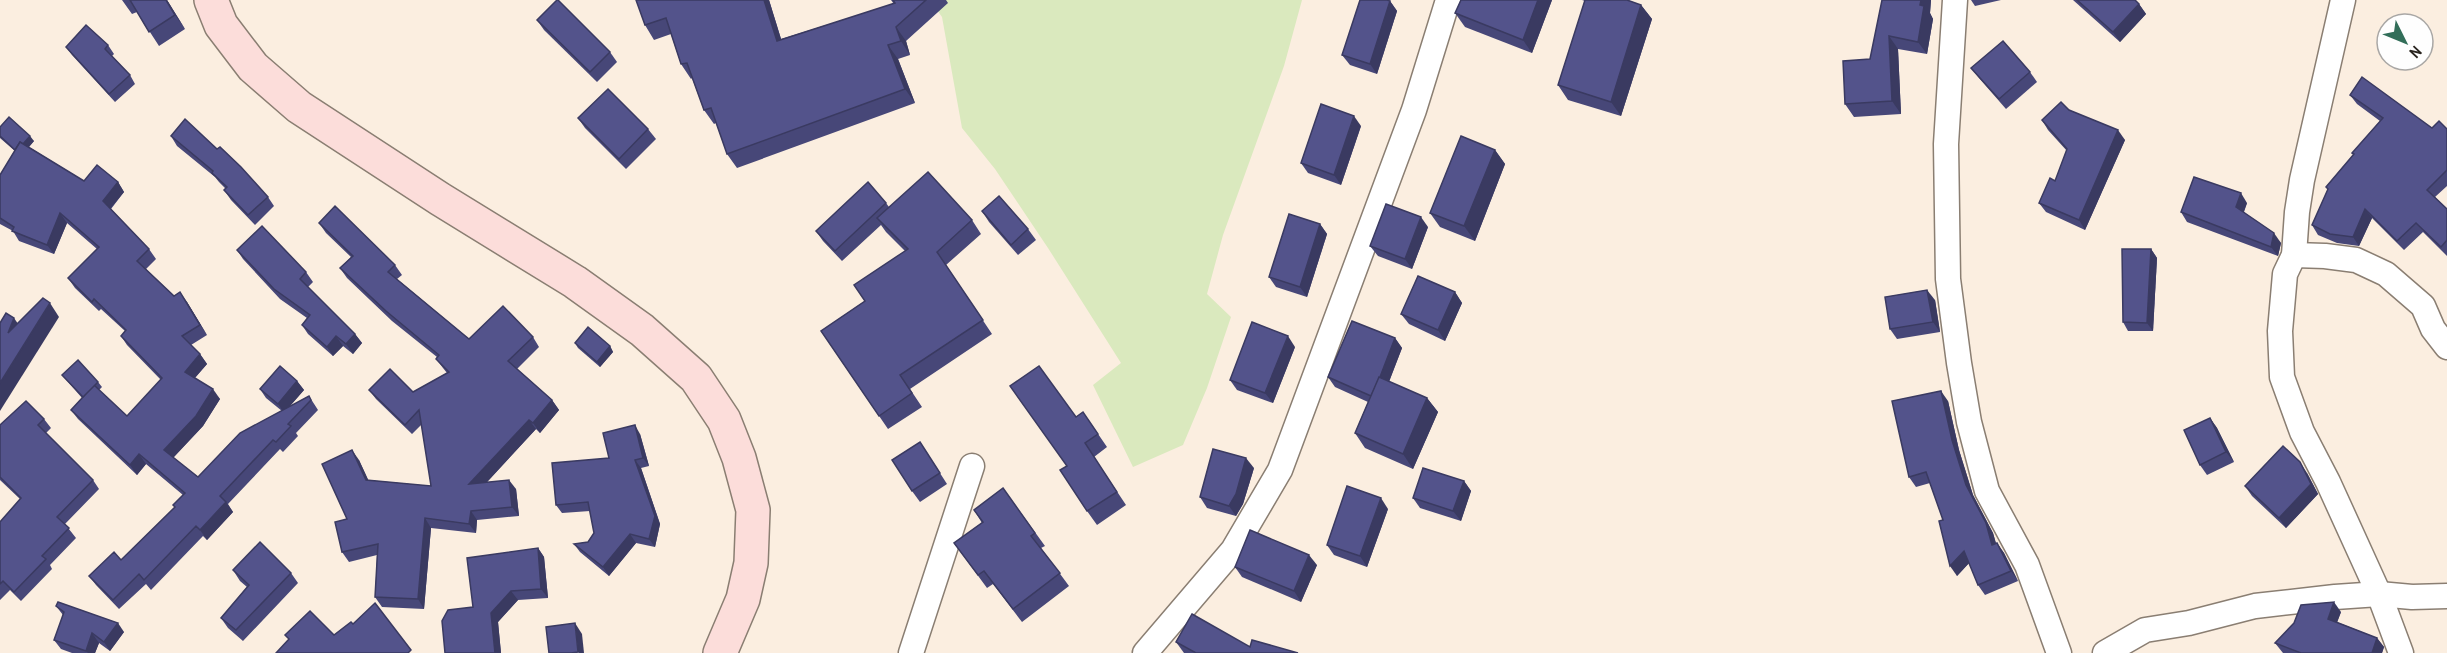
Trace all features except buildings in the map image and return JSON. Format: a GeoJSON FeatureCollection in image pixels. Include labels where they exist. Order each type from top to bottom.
{"type":"FeatureCollection","features":[{"type":"Feature","properties":{"kind":"street"},"geometry":{"type":"LineString","coordinates":[[211,0],[221,25],[253,67],[299,107],[440,199],[575,282],[642,330],[696,378],[724,420],[740,458],[753,510],[751,563],[743,599],[720,653]]}},
{"type":"Feature","properties":{"kind":"street"},"geometry":{"type":"LineString","coordinates":[[1145,653],[1233,550],[1280,470],[1414,110],[1448,0]]}},
{"type":"Feature","properties":{"kind":"street"},"geometry":{"type":"LineString","coordinates":[[1954,0],[1946,144],[1948,279],[1959,363],[1969,422],[1988,491],[2027,565],[2059,653]]}},
{"type":"Feature","properties":{"kind":"street"},"geometry":{"type":"LineString","coordinates":[[2343,0],[2302,180],[2296,212],[2294,255],[2285,274],[2280,331],[2282,377],[2302,432],[2328,482],[2379,594],[2401,653]]}},
{"type":"Feature","properties":{"kind":"street"},"geometry":{"type":"LineString","coordinates":[[2294,255],[2356,260],[2386,274],[2423,306],[2433,329],[2447,346]]}},
{"type":"Feature","properties":{"kind":"street"},"geometry":{"type":"LineString","coordinates":[[911,653],[972,466]]}},
{"type":"Feature","properties":{"kind":"street"},"geometry":{"type":"LineString","coordinates":[[2105,653],[2145,630],[2189,623],[2255,606],[2379,594],[2412,597],[2447,596]]}},
{"type":"Feature","properties":{"kind":"green space"},"geometry":{"type":"Polygon","coordinates":[[[930,0],[1302,0],[1284,66],[1223,235],[1207,294],[1231,317],[1207,388],[1183,445],[1133,467],[1093,385],[1121,363],[995,169],[962,128],[942,17],[930,0]]]}}]}
